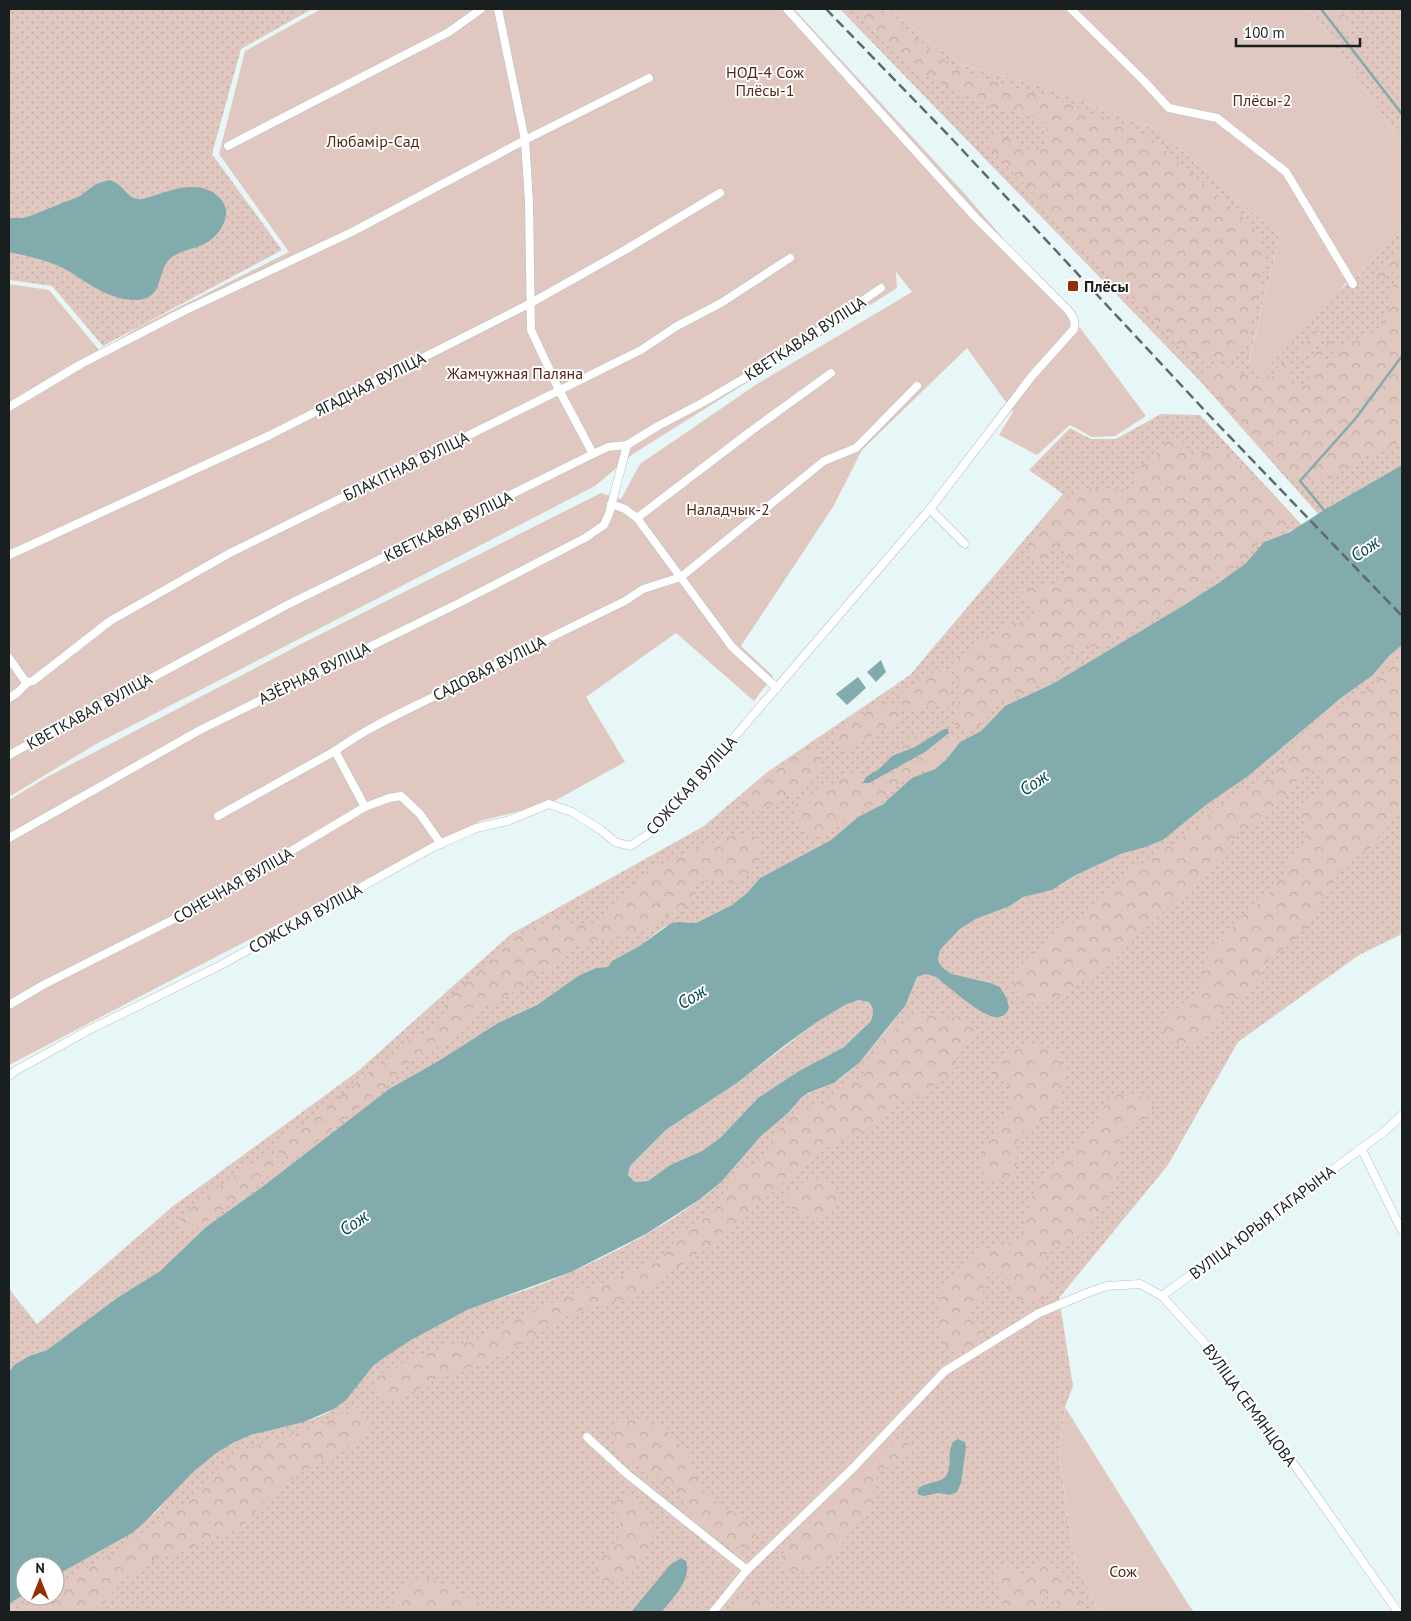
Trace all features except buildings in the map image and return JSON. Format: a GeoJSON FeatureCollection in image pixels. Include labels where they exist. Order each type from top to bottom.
{"type":"FeatureCollection","features":[{"type":"Feature","properties":{"kind":"street"},"geometry":{"type":"LineString","coordinates":[[228,146],[448,32],[481,9]]}},
{"type":"Feature","properties":{"kind":"street"},"geometry":{"type":"LineString","coordinates":[[498,9],[525,140],[529,202],[531,330],[559,390],[593,454]]}},
{"type":"Feature","properties":{"kind":"street","name":"СОЖСКАЯ ВУЛІЦА"},"geometry":{"type":"LineString","coordinates":[[9,1076],[86,1031],[221,965],[441,844],[476,828],[507,821],[549,804],[572,812],[602,830],[616,842],[630,846],[650,833],[930,509],[1032,376],[1074,329],[1074,317],[975,217],[787,9]]}},
{"type":"Feature","properties":{"kind":"street"},"geometry":{"type":"LineString","coordinates":[[1071,9],[1144,81],[1168,108],[1218,118],[1286,172],[1353,284]]}},
{"type":"Feature","properties":{"kind":"street"},"geometry":{"type":"LineString","coordinates":[[9,407],[81,364],[175,315],[352,232],[525,140],[648,78]]}},
{"type":"Feature","properties":{"kind":"street","name":"ЯГАДНАЯ ВУЛІЦА"},"geometry":{"type":"LineString","coordinates":[[9,555],[268,436],[531,303],[720,193]]}},
{"type":"Feature","properties":{"kind":"street","name":"БЛАКІТНАЯ ВУЛІЦА"},"geometry":{"type":"LineString","coordinates":[[9,698],[28,682],[43,674],[110,621],[154,594],[230,553],[641,350],[677,326],[721,303],[790,258]]}},
{"type":"Feature","properties":{"kind":"street","name":"КВЕТКАВАЯ ВУЛІЦА"},"geometry":{"type":"LineString","coordinates":[[9,755],[285,606],[593,454],[608,447],[627,445],[787,353],[881,288]]}},
{"type":"Feature","properties":{"kind":"street"},"geometry":{"type":"LineString","coordinates":[[637,518],[831,373]]}},
{"type":"Feature","properties":{"kind":"street"},"geometry":{"type":"LineString","coordinates":[[681,577],[824,461],[856,448],[917,386]]}},
{"type":"Feature","properties":{"kind":"street","name":"АЗЁРНАЯ ВУЛІЦА"},"geometry":{"type":"LineString","coordinates":[[9,838],[200,730],[457,604],[585,538],[604,525],[627,445]]}},
{"type":"Feature","properties":{"kind":"street"},"geometry":{"type":"LineString","coordinates":[[611,504],[625,509],[637,518],[732,647],[776,688]]}},
{"type":"Feature","properties":{"kind":"street"},"geometry":{"type":"LineString","coordinates":[[930,509],[965,544]]}},
{"type":"Feature","properties":{"kind":"street","name":"САДОВАЯ ВУЛІЦА"},"geometry":{"type":"LineString","coordinates":[[218,816],[348,742],[505,659],[625,601],[643,589],[681,577]]}},
{"type":"Feature","properties":{"kind":"street"},"geometry":{"type":"LineString","coordinates":[[9,658],[25,681],[28,682]]}},
{"type":"Feature","properties":{"kind":"street"},"geometry":{"type":"LineString","coordinates":[[335,751],[365,807]]}},
{"type":"Feature","properties":{"kind":"street","name":"СОНЕЧНАЯ ВУЛІЦА"},"geometry":{"type":"LineString","coordinates":[[9,1005],[45,984],[188,912],[365,807],[388,798],[401,796],[420,814],[441,844]]}},
{"type":"Feature","properties":{"kind":"street","name":"ВУЛІЦА ЮРЫЯ ГАГАРЫНА"},"geometry":{"type":"LineString","coordinates":[[1162,1296],[1361,1148],[1402,1115]]}},
{"type":"Feature","properties":{"kind":"street"},"geometry":{"type":"LineString","coordinates":[[1361,1148],[1402,1231]]}},
{"type":"Feature","properties":{"kind":"street","name":"ВУЛІЦА СЕМЯНЦОВА"},"geometry":{"type":"LineString","coordinates":[[713,1612],[747,1570],[854,1467],[945,1370],[1054,1306],[1107,1286],[1140,1284],[1162,1296],[1208,1346],[1398,1612]]}},
{"type":"Feature","properties":{"kind":"street"},"geometry":{"type":"LineString","coordinates":[[587,1437],[627,1474],[747,1570]]}},
{"type":"Feature","properties":{"kind":"green space"},"geometry":{"type":"Polygon","coordinates":[[[9,9],[312,9],[241,49],[212,154],[282,250],[103,346],[52,286],[9,280],[9,9]]]}},
{"type":"Feature","properties":{"kind":"green space"},"geometry":{"type":"Polygon","coordinates":[[[321,9],[794,9],[965,194],[1081,329],[1146,416],[1115,436],[1092,437],[1070,425],[1037,455],[999,435],[1013,412],[967,348],[862,450],[833,507],[741,646],[773,676],[754,701],[676,633],[586,697],[625,762],[549,804],[480,821],[441,844],[321,902],[9,1065],[9,800],[47,777],[309,640],[601,493],[621,499],[640,464],[757,384],[912,292],[896,272],[897,288],[633,454],[595,486],[96,744],[9,797],[9,284],[49,290],[100,351],[141,326],[289,252],[219,154],[245,51],[321,9]]]}},
{"type":"Feature","properties":{"kind":"green space"},"geometry":{"type":"Polygon","coordinates":[[[840,9],[888,9],[961,65],[1041,86],[1158,130],[1280,236],[1248,364],[1363,271],[1402,230],[1402,465],[1318,514],[1201,382],[840,9]]]}},
{"type":"Feature","properties":{"kind":"green space"},"geometry":{"type":"Polygon","coordinates":[[[852,9],[877,9],[947,62],[969,75],[1052,98],[1125,125],[1157,143],[1248,223],[1260,238],[1264,253],[1262,276],[1249,336],[1244,347],[1229,359],[1221,361],[1202,358],[1183,349],[994,153],[991,144],[995,136],[1008,138],[1030,150],[1043,148],[1048,133],[1046,126],[1039,119],[1027,114],[988,106],[916,71],[896,55],[852,9]]]}},
{"type":"Feature","properties":{"kind":"green space","name":"Плёсы-2"},"geometry":{"type":"Polygon","coordinates":[[[888,9],[1310,9],[1402,144],[1402,230],[1363,271],[1344,285],[1262,374],[1248,365],[1280,236],[1158,130],[1041,86],[961,65],[888,9]]]}},
{"type":"Feature","properties":{"kind":"green space"},"geometry":{"type":"Polygon","coordinates":[[[1310,9],[1402,9],[1402,144],[1310,9]]]}},
{"type":"Feature","properties":{"kind":"green space"},"geometry":{"type":"Polygon","coordinates":[[[1326,9],[1340,9],[1349,21],[1349,28],[1342,29],[1338,26],[1326,9]]]}},
{"type":"Feature","properties":{"kind":"green space"},"geometry":{"type":"Polygon","coordinates":[[[1402,255],[1402,264],[1390,275],[1384,278],[1378,276],[1377,271],[1384,262],[1402,255]]]}},
{"type":"Feature","properties":{"kind":"green space"},"geometry":{"type":"Polygon","coordinates":[[[1402,280],[1402,441],[1361,459],[1329,479],[1308,480],[1297,478],[1282,466],[1207,384],[1203,377],[1203,371],[1210,366],[1226,365],[1265,382],[1271,379],[1278,366],[1286,363],[1290,367],[1288,376],[1291,383],[1298,387],[1303,385],[1308,380],[1310,359],[1326,341],[1332,342],[1321,356],[1323,361],[1329,358],[1339,345],[1361,340],[1380,328],[1392,302],[1392,286],[1402,280]]]}},
{"type":"Feature","properties":{"kind":"green space"},"geometry":{"type":"Polygon","coordinates":[[[1316,330],[1321,335],[1315,346],[1307,354],[1299,356],[1299,350],[1316,330]]]}},
{"type":"Feature","properties":{"kind":"green space"},"geometry":{"type":"Polygon","coordinates":[[[1161,414],[1200,415],[1302,525],[1264,542],[1246,563],[1184,605],[1054,683],[1005,706],[981,731],[960,742],[946,760],[935,769],[876,808],[858,817],[831,840],[760,878],[747,893],[732,905],[696,923],[682,922],[664,927],[641,945],[615,959],[608,967],[596,968],[578,976],[537,1005],[498,1023],[440,1060],[389,1089],[262,1187],[206,1227],[160,1271],[117,1298],[47,1350],[29,1356],[14,1365],[9,1372],[9,1289],[37,1324],[172,1207],[357,1072],[511,934],[704,826],[766,773],[910,675],[1063,494],[1029,470],[1070,428],[1091,439],[1116,439],[1161,414]]]}},
{"type":"Feature","properties":{"kind":"green space"},"geometry":{"type":"Polygon","coordinates":[[[1172,438],[1181,439],[1186,450],[1191,455],[1201,455],[1217,449],[1227,451],[1288,516],[1290,522],[1286,528],[1260,542],[1243,561],[1231,570],[1202,583],[1197,593],[1185,604],[1096,646],[1080,648],[1066,653],[1061,657],[1060,663],[1064,664],[1076,660],[1078,661],[1076,665],[1049,680],[1002,701],[978,727],[966,730],[957,726],[951,718],[959,705],[957,692],[960,679],[953,667],[953,661],[958,656],[1012,624],[1033,621],[1036,617],[1035,609],[1023,596],[1022,592],[1028,587],[1048,586],[1056,582],[1067,570],[1069,557],[1066,552],[1052,550],[1045,560],[1037,560],[1030,551],[1030,538],[1052,511],[1068,497],[1088,489],[1119,490],[1133,486],[1138,470],[1158,453],[1166,442],[1172,438]]]}},
{"type":"Feature","properties":{"kind":"green space"},"geometry":{"type":"Polygon","coordinates":[[[1402,645],[1402,934],[1359,955],[1238,1042],[1168,1165],[1059,1298],[1073,1386],[1065,1407],[1059,1453],[1073,1552],[1098,1612],[9,1612],[9,1604],[15,1600],[15,1606],[65,1606],[65,1570],[135,1529],[159,1509],[174,1490],[194,1470],[226,1447],[246,1437],[310,1420],[334,1409],[346,1400],[368,1371],[380,1360],[413,1338],[462,1313],[537,1286],[600,1259],[680,1214],[707,1194],[723,1179],[760,1137],[787,1114],[798,1101],[806,1095],[835,1082],[856,1066],[897,1017],[905,1005],[915,981],[923,974],[940,979],[982,1011],[993,1016],[1004,1016],[990,983],[952,974],[940,964],[938,960],[940,950],[960,929],[976,919],[1010,906],[1023,897],[1059,886],[1074,876],[1121,854],[1163,840],[1206,805],[1247,777],[1341,698],[1373,675],[1389,656],[1402,645]]]}},
{"type":"Feature","properties":{"kind":"green space"},"geometry":{"type":"Polygon","coordinates":[[[1402,657],[1402,810],[1370,848],[1348,861],[1307,925],[1295,940],[1269,960],[1254,988],[1247,994],[1227,1003],[1211,1031],[1204,1039],[1188,1045],[1179,1045],[1171,1042],[1162,1031],[1161,1025],[1165,1018],[1197,992],[1203,981],[1203,970],[1209,956],[1242,916],[1265,899],[1301,848],[1305,836],[1302,804],[1319,788],[1323,779],[1317,770],[1307,772],[1301,776],[1291,790],[1269,813],[1243,830],[1213,866],[1140,933],[1111,963],[1049,1002],[1039,1004],[1022,997],[1016,991],[1014,977],[1018,968],[1025,960],[1059,932],[1090,911],[1117,881],[1177,842],[1222,804],[1271,776],[1280,768],[1313,728],[1337,709],[1367,691],[1392,663],[1402,657]]]}},
{"type":"Feature","properties":{"kind":"green space"},"geometry":{"type":"Polygon","coordinates":[[[940,670],[948,671],[953,676],[948,692],[955,701],[954,706],[948,708],[935,704],[913,711],[904,709],[901,705],[900,694],[932,673],[940,670]]]}},
{"type":"Feature","properties":{"kind":"green space"},"geometry":{"type":"Polygon","coordinates":[[[887,701],[895,705],[900,714],[895,725],[852,747],[845,749],[837,746],[836,735],[844,726],[887,701]]]}},
{"type":"Feature","properties":{"kind":"green space"},"geometry":{"type":"Polygon","coordinates":[[[954,735],[958,738],[956,743],[930,768],[910,775],[877,803],[854,814],[825,836],[812,838],[800,825],[795,808],[796,802],[801,796],[821,791],[851,772],[861,776],[860,784],[862,787],[868,787],[926,754],[954,735]]]}},
{"type":"Feature","properties":{"kind":"green space"},"geometry":{"type":"Polygon","coordinates":[[[910,736],[917,737],[919,740],[915,746],[904,749],[902,744],[910,736]]]}},
{"type":"Feature","properties":{"kind":"green space"},"geometry":{"type":"Polygon","coordinates":[[[809,748],[818,749],[822,758],[818,777],[814,781],[766,808],[755,810],[744,807],[742,801],[752,787],[782,764],[809,748]]]}},
{"type":"Feature","properties":{"kind":"green space"},"geometry":{"type":"Polygon","coordinates":[[[738,833],[751,834],[758,841],[761,849],[758,864],[747,875],[739,880],[730,882],[712,880],[699,883],[696,887],[695,899],[686,907],[662,918],[642,931],[626,937],[596,940],[578,945],[570,951],[558,966],[541,971],[525,986],[489,1005],[473,1016],[452,1039],[409,1063],[386,1086],[300,1155],[291,1157],[278,1152],[276,1146],[281,1140],[340,1097],[373,1069],[395,1058],[409,1041],[438,1027],[443,1019],[444,1006],[450,997],[510,942],[538,926],[553,921],[559,920],[584,926],[590,924],[613,909],[635,881],[644,873],[673,859],[738,833]]]}},
{"type":"Feature","properties":{"kind":"green space"},"geometry":{"type":"Polygon","coordinates":[[[858,1000],[869,1002],[873,1009],[872,1016],[870,1022],[844,1047],[799,1071],[758,1098],[720,1138],[702,1151],[670,1165],[648,1181],[635,1182],[628,1175],[630,1166],[667,1129],[737,1083],[817,1022],[845,1005],[858,1000]]]}},
{"type":"Feature","properties":{"kind":"green space"},"geometry":{"type":"Polygon","coordinates":[[[922,1013],[944,1019],[962,1017],[974,1024],[976,1029],[973,1039],[958,1053],[954,1071],[949,1077],[923,1093],[896,1105],[889,1113],[868,1128],[819,1151],[715,1243],[696,1254],[649,1288],[625,1299],[576,1312],[483,1364],[439,1377],[408,1395],[399,1398],[383,1398],[377,1395],[374,1390],[374,1379],[406,1361],[429,1351],[470,1342],[560,1299],[640,1269],[658,1259],[667,1252],[679,1234],[713,1212],[721,1203],[731,1182],[738,1174],[769,1153],[773,1137],[784,1124],[794,1115],[832,1101],[844,1087],[859,1078],[867,1069],[881,1042],[890,1031],[922,1013]]]}},
{"type":"Feature","properties":{"kind":"green space"},"geometry":{"type":"Polygon","coordinates":[[[1033,1043],[1045,1046],[1054,1052],[1060,1061],[1064,1071],[1062,1093],[1050,1114],[1026,1129],[1020,1136],[1017,1147],[1017,1163],[1013,1173],[1003,1181],[992,1181],[984,1174],[981,1161],[985,1150],[1010,1107],[1012,1096],[1008,1085],[993,1074],[991,1065],[1018,1047],[1033,1043]]]}},
{"type":"Feature","properties":{"kind":"green space"},"geometry":{"type":"Polygon","coordinates":[[[1120,1094],[1137,1094],[1149,1098],[1155,1107],[1150,1115],[1127,1128],[1124,1132],[1120,1142],[1118,1171],[1115,1183],[1107,1201],[1095,1219],[1078,1237],[1046,1255],[1044,1266],[1050,1287],[1049,1292],[1040,1299],[1031,1301],[1021,1300],[1014,1297],[1008,1280],[1002,1272],[991,1273],[987,1277],[983,1293],[969,1310],[968,1314],[971,1321],[984,1327],[985,1334],[982,1340],[977,1345],[964,1350],[950,1348],[945,1344],[940,1330],[940,1303],[943,1291],[954,1272],[972,1256],[983,1250],[1010,1243],[1022,1235],[1031,1199],[1045,1174],[1059,1157],[1088,1136],[1095,1128],[1105,1105],[1120,1094]]]}},
{"type":"Feature","properties":{"kind":"green space"},"geometry":{"type":"Polygon","coordinates":[[[271,1155],[279,1158],[281,1161],[278,1169],[199,1227],[191,1230],[181,1227],[180,1220],[185,1213],[242,1169],[271,1155]]]}},
{"type":"Feature","properties":{"kind":"green space"},"geometry":{"type":"Polygon","coordinates":[[[812,1179],[828,1182],[837,1189],[839,1198],[835,1207],[827,1215],[815,1218],[802,1215],[787,1204],[787,1199],[795,1187],[812,1179]]]}},
{"type":"Feature","properties":{"kind":"green space","name":"Сож"},"geometry":{"type":"Polygon","coordinates":[[[1065,1407],[1194,1612],[1098,1612],[1073,1552],[1059,1453],[1065,1407]]]}},
{"type":"Feature","properties":{"kind":"green space"},"geometry":{"type":"Polygon","coordinates":[[[359,1411],[368,1421],[368,1428],[359,1441],[294,1477],[266,1499],[246,1523],[236,1530],[211,1538],[188,1550],[161,1556],[152,1561],[123,1580],[105,1602],[93,1612],[12,1612],[22,1606],[65,1606],[65,1581],[132,1542],[161,1517],[196,1497],[212,1482],[223,1465],[231,1457],[261,1443],[312,1429],[341,1413],[359,1411]]]}},
{"type":"Feature","properties":{"kind":"green space"},"geometry":{"type":"Polygon","coordinates":[[[630,1419],[650,1422],[659,1426],[674,1438],[686,1454],[700,1484],[708,1496],[746,1520],[755,1530],[753,1540],[748,1545],[737,1547],[725,1543],[714,1536],[667,1485],[619,1452],[613,1435],[614,1429],[618,1424],[630,1419]]]}},
{"type":"Feature","properties":{"kind":"green space"},"geometry":{"type":"Polygon","coordinates":[[[902,1438],[908,1442],[909,1447],[906,1452],[879,1474],[871,1503],[865,1516],[830,1558],[824,1564],[808,1572],[791,1571],[785,1567],[782,1562],[782,1555],[787,1546],[893,1442],[902,1438]]]}},
{"type":"Feature","properties":{"kind":"green space"},"geometry":{"type":"Polygon","coordinates":[[[627,1497],[635,1499],[643,1506],[653,1525],[653,1535],[644,1555],[630,1573],[621,1580],[609,1581],[599,1576],[596,1563],[621,1536],[622,1529],[612,1508],[618,1500],[627,1497]]]}},
{"type":"Feature","properties":{"kind":"green space"},"geometry":{"type":"Polygon","coordinates":[[[1040,1562],[1056,1568],[1070,1580],[1079,1596],[1084,1612],[1063,1612],[1055,1598],[1049,1594],[1045,1595],[1041,1601],[1045,1612],[1005,1612],[996,1581],[1001,1568],[1008,1567],[1014,1573],[1022,1576],[1040,1562]]]}},
{"type":"Feature","properties":{"kind":"green space"},"geometry":{"type":"Polygon","coordinates":[[[425,1579],[434,1580],[496,1612],[390,1612],[394,1600],[402,1590],[412,1582],[425,1579]]]}},
{"type":"Feature","properties":{"kind":"green space"},"geometry":{"type":"Polygon","coordinates":[[[751,1598],[764,1602],[771,1612],[730,1612],[739,1603],[751,1598]]]}},
{"type":"Feature","properties":{"kind":"water"},"geometry":{"type":"Polygon","coordinates":[[[109,180],[118,184],[130,196],[137,199],[167,191],[199,187],[220,198],[226,208],[225,221],[216,236],[208,242],[172,257],[163,269],[156,289],[152,295],[145,298],[136,300],[115,297],[97,289],[57,265],[37,258],[9,252],[9,218],[30,216],[80,196],[96,184],[109,180]]]}},
{"type":"Feature","properties":{"kind":"water"},"geometry":{"type":"Polygon","coordinates":[[[1402,465],[1402,645],[1389,656],[1373,675],[1341,698],[1247,777],[1206,805],[1163,840],[1121,854],[1074,876],[1052,890],[1023,897],[1010,906],[976,919],[960,929],[940,950],[938,960],[940,964],[952,974],[1000,987],[1007,999],[1009,1008],[1005,1014],[997,1017],[988,1015],[972,1006],[936,977],[926,974],[917,977],[905,1006],[859,1063],[834,1083],[808,1093],[801,1098],[788,1113],[761,1136],[721,1182],[699,1200],[646,1234],[571,1272],[467,1310],[411,1340],[373,1366],[346,1400],[334,1409],[304,1422],[251,1435],[233,1443],[215,1454],[193,1472],[132,1533],[65,1570],[65,1556],[15,1556],[15,1600],[9,1604],[9,1372],[14,1365],[29,1356],[47,1350],[117,1298],[160,1271],[206,1227],[262,1187],[389,1089],[440,1060],[498,1023],[537,1005],[578,976],[596,968],[608,967],[612,961],[641,945],[670,924],[678,922],[696,923],[732,905],[747,893],[760,878],[831,840],[858,817],[883,804],[912,778],[935,769],[946,760],[960,742],[981,731],[1005,706],[1054,683],[1184,605],[1246,563],[1264,542],[1290,532],[1402,465]],[[858,1000],[845,1005],[817,1022],[737,1083],[667,1129],[630,1166],[628,1175],[635,1182],[648,1181],[670,1165],[702,1151],[720,1138],[758,1098],[799,1071],[844,1047],[870,1022],[873,1012],[869,1002],[858,1000]]]}},
{"type":"Feature","properties":{"kind":"water"},"geometry":{"type":"Polygon","coordinates":[[[881,660],[886,672],[876,682],[867,672],[881,660]]]}},
{"type":"Feature","properties":{"kind":"water"},"geometry":{"type":"Polygon","coordinates":[[[858,677],[866,688],[847,705],[836,694],[858,677]]]}},
{"type":"Feature","properties":{"kind":"water"},"geometry":{"type":"Polygon","coordinates":[[[944,729],[948,729],[949,733],[925,752],[869,783],[863,783],[866,777],[879,769],[892,756],[915,747],[944,729]]]}},
{"type":"Feature","properties":{"kind":"water"},"geometry":{"type":"Polygon","coordinates":[[[958,1439],[965,1442],[966,1447],[961,1483],[957,1492],[950,1495],[938,1493],[924,1496],[919,1495],[917,1491],[920,1487],[941,1480],[946,1476],[951,1446],[958,1439]]]}},
{"type":"Feature","properties":{"kind":"water"},"geometry":{"type":"Polygon","coordinates":[[[681,1558],[686,1561],[687,1568],[684,1582],[662,1612],[631,1612],[670,1565],[681,1558]]]}},
{"type":"Feature","properties":{"kind":"waterway"},"geometry":{"type":"LineString","coordinates":[[1321,9],[1402,114]]}},
{"type":"Feature","properties":{"kind":"waterway"},"geometry":{"type":"LineString","coordinates":[[1324,510],[1300,481],[1356,418],[1402,356]]}},
{"type":"Feature","properties":{"kind":"railway"},"geometry":{"type":"LineString","coordinates":[[826,9],[953,140],[1208,414],[1402,616]]}},
{"type":"Feature","properties":{"kind":"place","name":"Плёсы"},"geometry":{"type":"Point","coordinates":[1073,286]}},
{"type":"Feature","properties":{"kind":"park label","name":"НОД-4 Сож Плёсы-1"},"geometry":{"type":"Point","coordinates":[765,81]}},
{"type":"Feature","properties":{"kind":"park label","name":"Любамір-Сад"},"geometry":{"type":"Point","coordinates":[373,141]}},
{"type":"Feature","properties":{"kind":"park label","name":"Жамчужная Паляна"},"geometry":{"type":"Point","coordinates":[515,373]}},
{"type":"Feature","properties":{"kind":"park label","name":"Наладчык-2"},"geometry":{"type":"Point","coordinates":[728,509]}}]}
